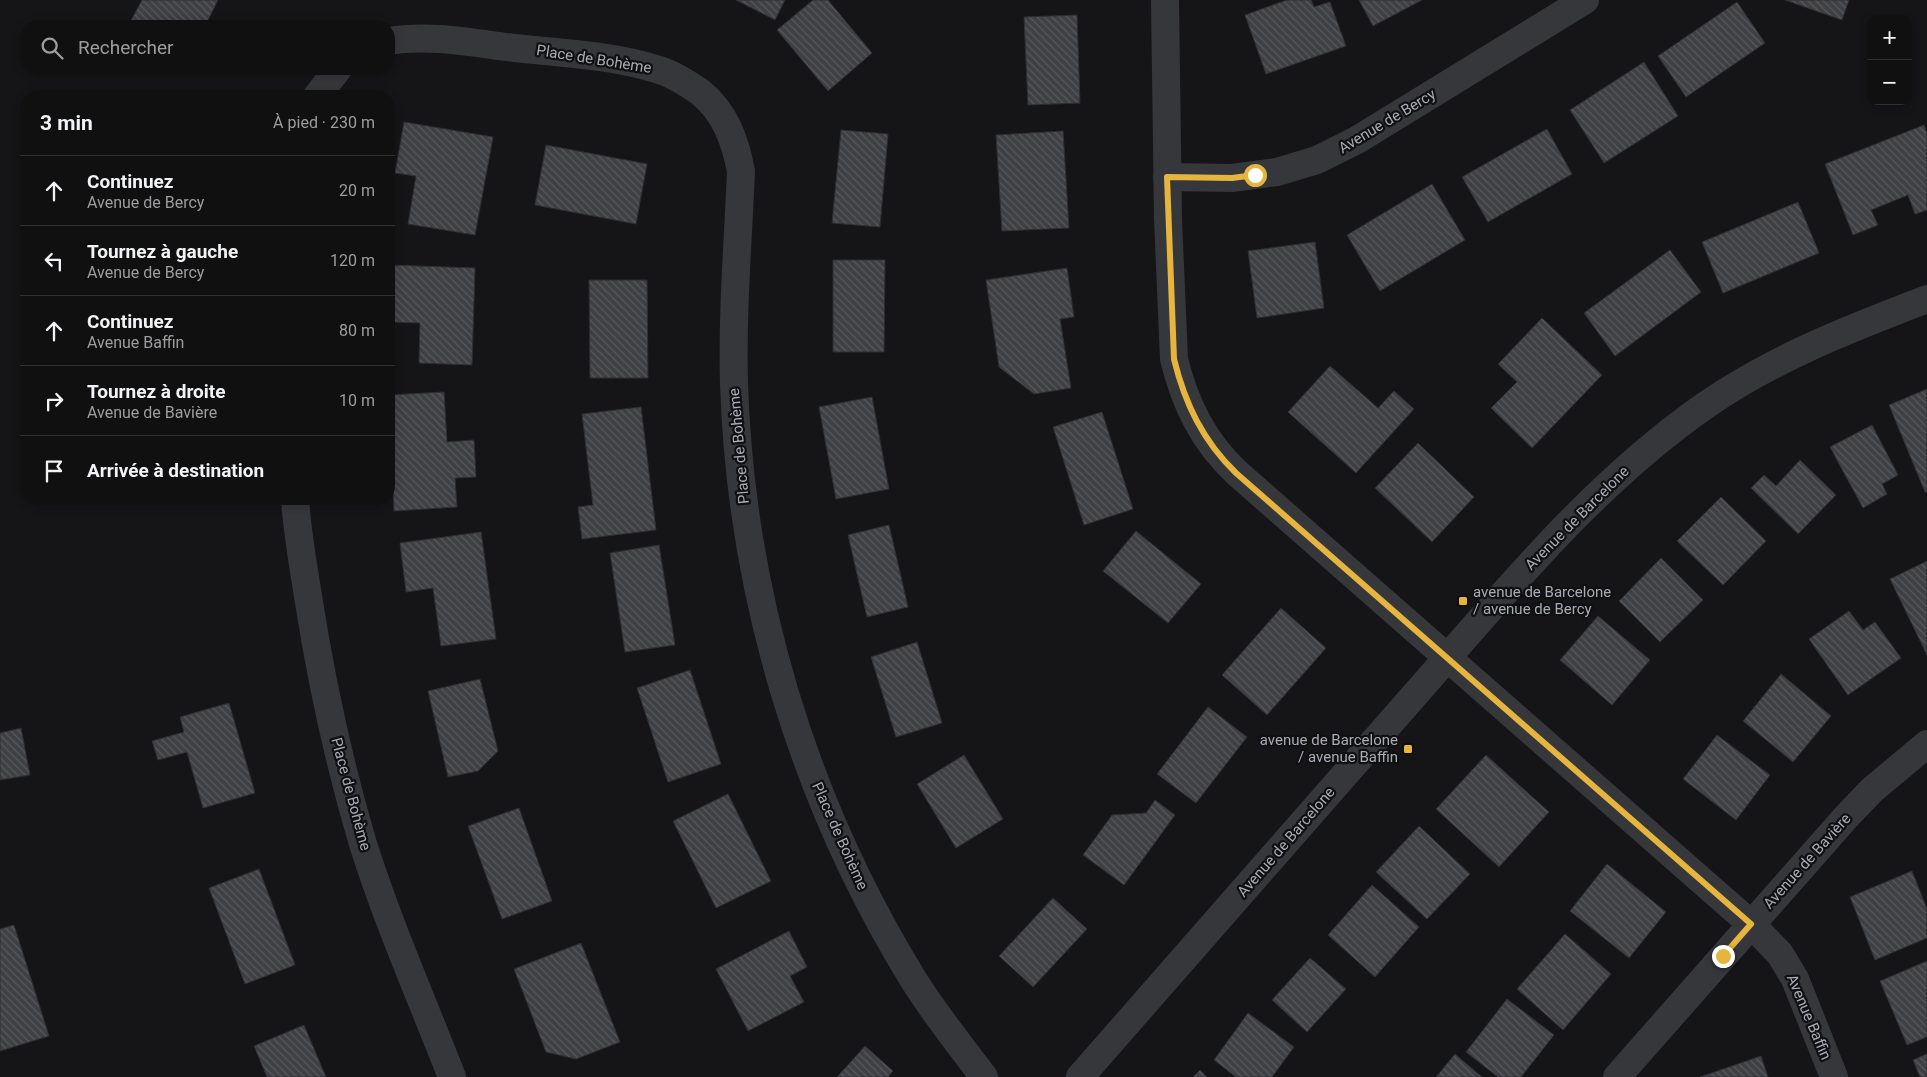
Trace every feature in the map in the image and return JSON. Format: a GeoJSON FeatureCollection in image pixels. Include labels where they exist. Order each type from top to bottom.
{"type":"FeatureCollection","features":[{"type":"Feature","properties":{"kind":"street"},"geometry":{"type":"LineString","coordinates":[[1165,0],[1167,177],[1174,359],[1182,389],[1200,429],[1211,447],[1236,473],[1448,658]]}},
{"type":"Feature","properties":{"kind":"street","name":"Avenue de Bercy"},"geometry":{"type":"LineString","coordinates":[[1167,177],[1232,178],[1284,170],[1317,160],[1357,140],[1585,0]]}},
{"type":"Feature","properties":{"kind":"street","name":"Place de Bohème"},"geometry":{"type":"LineString","coordinates":[[395,40],[428,38],[556,52],[649,67],[683,81],[701,93],[727,123],[736,146],[741,171],[734,326],[734,385],[738,452],[751,554],[776,668],[812,773],[855,873],[914,980],[984,1077]]}},
{"type":"Feature","properties":{"kind":"street"},"geometry":{"type":"LineString","coordinates":[[322,90],[333,75]]}},
{"type":"Feature","properties":{"kind":"street","name":"Avenue de Barcelone"},"geometry":{"type":"LineString","coordinates":[[1080,1077],[1448,658],[1582,509],[1620,472],[1677,426],[1728,390],[1794,354],[1927,299]]}},
{"type":"Feature","properties":{"kind":"street","name":"Place de Bohème"},"geometry":{"type":"LineString","coordinates":[[296,505],[302,556],[323,681],[347,784],[364,844],[382,897],[452,1077]]}},
{"type":"Feature","properties":{"kind":"street","name":"Avenue Baffin"},"geometry":{"type":"LineString","coordinates":[[1448,658],[1751,924],[1780,954],[1795,979],[1834,1077]]}},
{"type":"Feature","properties":{"kind":"street","name":"Avenue de Bavière"},"geometry":{"type":"LineString","coordinates":[[1617,1077],[1872,790],[1927,744]]}},
{"type":"Feature","properties":{"kind":"building"},"geometry":{"type":"Polygon","coordinates":[[[142,0],[218,0],[208,20],[131,20],[142,0]]]}},
{"type":"Feature","properties":{"kind":"building"},"geometry":{"type":"Polygon","coordinates":[[[736,0],[785,0],[775,20],[736,0]]]}},
{"type":"Feature","properties":{"kind":"building"},"geometry":{"type":"Polygon","coordinates":[[[813,0],[828,0],[872,53],[828,91],[777,30],[813,0]]]}},
{"type":"Feature","properties":{"kind":"building"},"geometry":{"type":"Polygon","coordinates":[[[1287,0],[1311,0],[1314,7],[1330,2],[1346,46],[1266,74],[1245,15],[1287,0]]]}},
{"type":"Feature","properties":{"kind":"building"},"geometry":{"type":"Polygon","coordinates":[[[1359,0],[1422,0],[1373,26],[1359,0]]]}},
{"type":"Feature","properties":{"kind":"building"},"geometry":{"type":"Polygon","coordinates":[[[1785,0],[1849,0],[1842,20],[1785,0]]]}},
{"type":"Feature","properties":{"kind":"building"},"geometry":{"type":"Polygon","coordinates":[[[1737,2],[1765,43],[1686,97],[1658,56],[1737,2]]]}},
{"type":"Feature","properties":{"kind":"building"},"geometry":{"type":"Polygon","coordinates":[[[1077,15],[1080,103],[1028,105],[1024,17],[1077,15]]]}},
{"type":"Feature","properties":{"kind":"building"},"geometry":{"type":"Polygon","coordinates":[[[1644,62],[1678,116],[1604,163],[1570,110],[1644,62]]]}},
{"type":"Feature","properties":{"kind":"building"},"geometry":{"type":"Polygon","coordinates":[[[404,122],[493,137],[475,235],[408,224],[416,176],[395,173],[404,122]]]}},
{"type":"Feature","properties":{"kind":"building"},"geometry":{"type":"Polygon","coordinates":[[[1924,125],[1927,134],[1927,210],[1915,214],[1908,195],[1871,210],[1878,225],[1853,235],[1825,164],[1924,125]]]}},
{"type":"Feature","properties":{"kind":"building"},"geometry":{"type":"Polygon","coordinates":[[[1547,129],[1572,174],[1488,222],[1462,177],[1547,129]]]}},
{"type":"Feature","properties":{"kind":"building"},"geometry":{"type":"Polygon","coordinates":[[[841,130],[888,134],[880,227],[832,223],[841,130]]]}},
{"type":"Feature","properties":{"kind":"building"},"geometry":{"type":"Polygon","coordinates":[[[1063,131],[1069,228],[1002,231],[996,135],[1063,131]]]}},
{"type":"Feature","properties":{"kind":"building"},"geometry":{"type":"Polygon","coordinates":[[[546,145],[647,164],[636,224],[535,205],[546,145]]]}},
{"type":"Feature","properties":{"kind":"building"},"geometry":{"type":"Polygon","coordinates":[[[1432,184],[1465,240],[1380,291],[1347,235],[1432,184]]]}},
{"type":"Feature","properties":{"kind":"building"},"geometry":{"type":"Polygon","coordinates":[[[1798,202],[1819,253],[1723,293],[1702,242],[1798,202]]]}},
{"type":"Feature","properties":{"kind":"building"},"geometry":{"type":"Polygon","coordinates":[[[1315,242],[1324,308],[1257,318],[1248,251],[1315,242]]]}},
{"type":"Feature","properties":{"kind":"building"},"geometry":{"type":"Polygon","coordinates":[[[1670,250],[1701,292],[1615,356],[1584,313],[1670,250]]]}},
{"type":"Feature","properties":{"kind":"building"},"geometry":{"type":"Polygon","coordinates":[[[833,260],[885,260],[884,352],[833,352],[833,260]]]}},
{"type":"Feature","properties":{"kind":"building"},"geometry":{"type":"Polygon","coordinates":[[[395,265],[475,268],[472,365],[419,363],[420,323],[395,322],[395,265]]]}},
{"type":"Feature","properties":{"kind":"building"},"geometry":{"type":"Polygon","coordinates":[[[1067,268],[1074,317],[1060,319],[1071,388],[1034,394],[999,367],[986,280],[1067,268]]]}},
{"type":"Feature","properties":{"kind":"building"},"geometry":{"type":"Polygon","coordinates":[[[589,280],[647,280],[648,378],[590,378],[589,280]]]}},
{"type":"Feature","properties":{"kind":"building"},"geometry":{"type":"Polygon","coordinates":[[[1542,318],[1602,375],[1532,448],[1491,408],[1517,382],[1498,364],[1542,318]]]}},
{"type":"Feature","properties":{"kind":"building"},"geometry":{"type":"Polygon","coordinates":[[[1330,366],[1378,408],[1394,391],[1414,409],[1356,473],[1288,412],[1330,366]]]}},
{"type":"Feature","properties":{"kind":"building"},"geometry":{"type":"Polygon","coordinates":[[[1927,389],[1927,492],[1925,492],[1889,405],[1927,389]]]}},
{"type":"Feature","properties":{"kind":"building"},"geometry":{"type":"Polygon","coordinates":[[[444,392],[447,442],[474,440],[476,477],[455,478],[457,507],[394,511],[395,395],[444,392]]]}},
{"type":"Feature","properties":{"kind":"building"},"geometry":{"type":"Polygon","coordinates":[[[872,397],[889,489],[836,499],[819,407],[872,397]]]}},
{"type":"Feature","properties":{"kind":"building"},"geometry":{"type":"Polygon","coordinates":[[[641,407],[656,530],[582,539],[578,507],[593,505],[582,414],[641,407]]]}},
{"type":"Feature","properties":{"kind":"building"},"geometry":{"type":"Polygon","coordinates":[[[1102,412],[1133,509],[1084,525],[1053,427],[1102,412]]]}},
{"type":"Feature","properties":{"kind":"building"},"geometry":{"type":"Polygon","coordinates":[[[1872,425],[1898,475],[1882,484],[1887,494],[1863,508],[1830,447],[1872,425]]]}},
{"type":"Feature","properties":{"kind":"building"},"geometry":{"type":"Polygon","coordinates":[[[1418,443],[1474,497],[1432,542],[1375,488],[1418,443]]]}},
{"type":"Feature","properties":{"kind":"building"},"geometry":{"type":"Polygon","coordinates":[[[1800,460],[1836,495],[1798,534],[1751,488],[1764,475],[1776,486],[1800,460]]]}},
{"type":"Feature","properties":{"kind":"building"},"geometry":{"type":"Polygon","coordinates":[[[1721,497],[1766,541],[1723,585],[1677,541],[1721,497]]]}},
{"type":"Feature","properties":{"kind":"building"},"geometry":{"type":"Polygon","coordinates":[[[889,525],[908,607],[867,617],[848,535],[889,525]]]}},
{"type":"Feature","properties":{"kind":"building"},"geometry":{"type":"Polygon","coordinates":[[[1136,531],[1201,584],[1168,623],[1103,571],[1136,531]]]}},
{"type":"Feature","properties":{"kind":"building"},"geometry":{"type":"Polygon","coordinates":[[[481,532],[496,639],[441,646],[433,588],[406,592],[400,543],[481,532]]]}},
{"type":"Feature","properties":{"kind":"building"},"geometry":{"type":"Polygon","coordinates":[[[659,545],[675,645],[625,652],[610,553],[659,545]]]}},
{"type":"Feature","properties":{"kind":"building"},"geometry":{"type":"Polygon","coordinates":[[[1661,558],[1703,600],[1660,642],[1619,601],[1661,558]]]}},
{"type":"Feature","properties":{"kind":"building"},"geometry":{"type":"Polygon","coordinates":[[[1927,561],[1927,655],[1890,579],[1927,561]]]}},
{"type":"Feature","properties":{"kind":"building"},"geometry":{"type":"Polygon","coordinates":[[[1281,608],[1326,648],[1267,715],[1222,675],[1281,608]]]}},
{"type":"Feature","properties":{"kind":"building"},"geometry":{"type":"Polygon","coordinates":[[[1849,611],[1863,630],[1875,622],[1901,658],[1848,695],[1809,639],[1849,611]]]}},
{"type":"Feature","properties":{"kind":"building"},"geometry":{"type":"Polygon","coordinates":[[[1598,616],[1650,660],[1612,705],[1560,660],[1598,616]]]}},
{"type":"Feature","properties":{"kind":"building"},"geometry":{"type":"Polygon","coordinates":[[[917,642],[942,723],[896,737],[871,657],[917,642]]]}},
{"type":"Feature","properties":{"kind":"building"},"geometry":{"type":"Polygon","coordinates":[[[690,670],[721,764],[668,782],[637,688],[690,670]]]}},
{"type":"Feature","properties":{"kind":"building"},"geometry":{"type":"Polygon","coordinates":[[[1781,674],[1831,716],[1793,762],[1743,721],[1781,674]]]}},
{"type":"Feature","properties":{"kind":"building"},"geometry":{"type":"Polygon","coordinates":[[[480,679],[498,751],[478,771],[448,777],[428,691],[480,679]]]}},
{"type":"Feature","properties":{"kind":"building"},"geometry":{"type":"Polygon","coordinates":[[[229,703],[255,793],[203,808],[187,752],[158,760],[152,741],[184,732],[180,717],[229,703]]]}},
{"type":"Feature","properties":{"kind":"building"},"geometry":{"type":"Polygon","coordinates":[[[1208,707],[1247,737],[1196,803],[1157,774],[1208,707]]]}},
{"type":"Feature","properties":{"kind":"building"},"geometry":{"type":"Polygon","coordinates":[[[21,728],[30,775],[0,780],[0,733],[21,728]]]}},
{"type":"Feature","properties":{"kind":"building"},"geometry":{"type":"Polygon","coordinates":[[[1717,735],[1770,775],[1736,820],[1683,779],[1717,735]]]}},
{"type":"Feature","properties":{"kind":"building"},"geometry":{"type":"Polygon","coordinates":[[[964,755],[1003,819],[956,848],[917,784],[964,755]]]}},
{"type":"Feature","properties":{"kind":"building"},"geometry":{"type":"Polygon","coordinates":[[[1486,755],[1549,812],[1499,867],[1436,809],[1486,755]]]}},
{"type":"Feature","properties":{"kind":"building"},"geometry":{"type":"Polygon","coordinates":[[[728,794],[771,881],[716,908],[673,821],[728,794]]]}},
{"type":"Feature","properties":{"kind":"building"},"geometry":{"type":"Polygon","coordinates":[[[1155,800],[1175,815],[1124,885],[1083,855],[1112,815],[1146,813],[1155,800]]]}},
{"type":"Feature","properties":{"kind":"building"},"geometry":{"type":"Polygon","coordinates":[[[519,808],[552,901],[502,919],[468,826],[519,808]]]}},
{"type":"Feature","properties":{"kind":"building"},"geometry":{"type":"Polygon","coordinates":[[[1419,826],[1470,874],[1427,919],[1376,872],[1419,826]]]}},
{"type":"Feature","properties":{"kind":"building"},"geometry":{"type":"Polygon","coordinates":[[[1607,864],[1666,912],[1629,958],[1570,911],[1607,864]]]}},
{"type":"Feature","properties":{"kind":"building"},"geometry":{"type":"Polygon","coordinates":[[[259,869],[295,965],[245,984],[209,888],[259,869]]]}},
{"type":"Feature","properties":{"kind":"building"},"geometry":{"type":"Polygon","coordinates":[[[1912,871],[1927,909],[1927,938],[1875,960],[1850,897],[1912,871]]]}},
{"type":"Feature","properties":{"kind":"building"},"geometry":{"type":"Polygon","coordinates":[[[1372,885],[1419,927],[1375,977],[1328,935],[1372,885]]]}},
{"type":"Feature","properties":{"kind":"building"},"geometry":{"type":"Polygon","coordinates":[[[1053,898],[1087,929],[1033,987],[999,956],[1053,898]]]}},
{"type":"Feature","properties":{"kind":"building"},"geometry":{"type":"Polygon","coordinates":[[[14,925],[49,1036],[0,1051],[0,929],[14,925]]]}},
{"type":"Feature","properties":{"kind":"building"},"geometry":{"type":"Polygon","coordinates":[[[789,931],[807,967],[790,976],[804,1002],[748,1031],[716,969],[789,931]]]}},
{"type":"Feature","properties":{"kind":"building"},"geometry":{"type":"Polygon","coordinates":[[[1565,934],[1611,974],[1563,1030],[1517,989],[1565,934]]]}},
{"type":"Feature","properties":{"kind":"building"},"geometry":{"type":"Polygon","coordinates":[[[581,943],[620,1042],[576,1059],[546,1052],[514,969],[581,943]]]}},
{"type":"Feature","properties":{"kind":"building"},"geometry":{"type":"Polygon","coordinates":[[[1310,958],[1346,989],[1307,1032],[1272,1000],[1310,958]]]}},
{"type":"Feature","properties":{"kind":"building"},"geometry":{"type":"Polygon","coordinates":[[[1927,961],[1927,1037],[1907,1045],[1880,981],[1927,961]]]}},
{"type":"Feature","properties":{"kind":"building"},"geometry":{"type":"Polygon","coordinates":[[[1507,999],[1554,1035],[1521,1077],[1498,1077],[1466,1052],[1507,999]]]}},
{"type":"Feature","properties":{"kind":"building"},"geometry":{"type":"Polygon","coordinates":[[[1248,1013],[1294,1047],[1272,1077],[1236,1077],[1214,1060],[1248,1013]]]}},
{"type":"Feature","properties":{"kind":"building"},"geometry":{"type":"Polygon","coordinates":[[[304,1025],[326,1077],[267,1077],[254,1046],[304,1025]]]}},
{"type":"Feature","properties":{"kind":"building"},"geometry":{"type":"Polygon","coordinates":[[[865,1046],[893,1071],[888,1077],[837,1077],[865,1046]]]}},
{"type":"Feature","properties":{"kind":"building"},"geometry":{"type":"Polygon","coordinates":[[[1455,1054],[1482,1077],[1436,1077],[1455,1054]]]}},
{"type":"Feature","properties":{"kind":"building"},"geometry":{"type":"Polygon","coordinates":[[[1927,1054],[1927,1077],[1920,1077],[1913,1060],[1927,1054]]]}},
{"type":"Feature","properties":{"kind":"building"},"geometry":{"type":"Polygon","coordinates":[[[1761,1056],[1768,1077],[1700,1077],[1761,1056]]]}},
{"type":"Feature","properties":{"kind":"building"},"geometry":{"type":"Polygon","coordinates":[[[1200,1070],[1207,1077],[1193,1077],[1200,1070]]]}},
{"type":"Feature","properties":{"kind":"place","name":"avenue de Barcelone / avenue de Bercy"},"geometry":{"type":"Point","coordinates":[1463,601]}},
{"type":"Feature","properties":{"kind":"place","name":"avenue de Barcelone / avenue Baffin"},"geometry":{"type":"Point","coordinates":[1408,749]}},
{"type":"Feature","properties":{"kind":"route"},"geometry":{"type":"LineString","coordinates":[[1255,175],[1232,178],[1167,177],[1174,359],[1179,381],[1200,429],[1211,447],[1236,473],[1751,924],[1723,956]]}}]}
